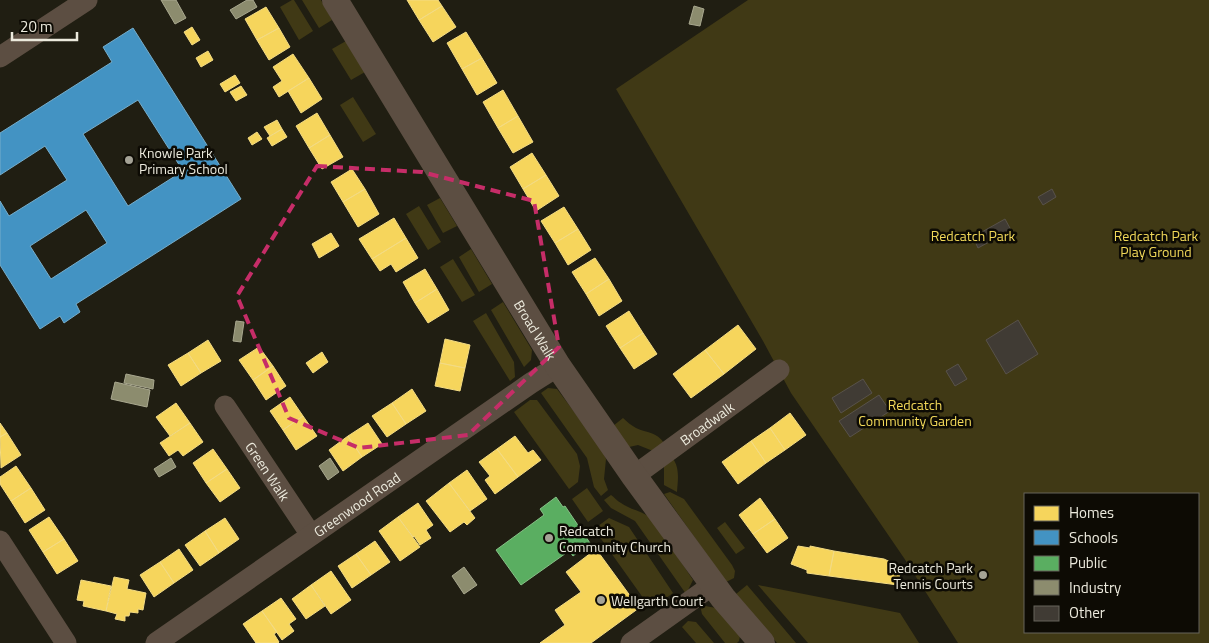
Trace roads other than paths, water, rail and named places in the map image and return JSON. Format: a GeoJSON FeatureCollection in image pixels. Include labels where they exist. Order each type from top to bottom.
{"type":"FeatureCollection","features":[{"type":"Feature","properties":{"kind":"street"},"geometry":{"type":"LineString","coordinates":[[0,57],[87,0]]}},
{"type":"Feature","properties":{"kind":"street","name":"Broad Walk"},"geometry":{"type":"LineString","coordinates":[[336,0],[558,366],[634,476],[714,584],[762,643]]}},
{"type":"Feature","properties":{"kind":"street","name":"Greenwood Road"},"geometry":{"type":"LineString","coordinates":[[156,643],[558,366]]}},
{"type":"Feature","properties":{"kind":"street","name":"Broadwalk"},"geometry":{"type":"LineString","coordinates":[[634,476],[779,370]]}},
{"type":"Feature","properties":{"kind":"street","name":"Green Walk"},"geometry":{"type":"LineString","coordinates":[[225,406],[311,535]]}},
{"type":"Feature","properties":{"kind":"street"},"geometry":{"type":"LineString","coordinates":[[0,541],[66,643]]}},
{"type":"Feature","properties":{"kind":"street"},"geometry":{"type":"LineString","coordinates":[[631,643],[714,584]]}},
{"type":"Feature","properties":{"kind":"place","name":"Knowle Park Primary School"},"geometry":{"type":"Point","coordinates":[129,160]}},
{"type":"Feature","properties":{"kind":"place","name":"Redcatch Community Church"},"geometry":{"type":"Point","coordinates":[549,538]}},
{"type":"Feature","properties":{"kind":"place","name":"Redcatch Park Tennis Courts"},"geometry":{"type":"Point","coordinates":[983,575]}},
{"type":"Feature","properties":{"kind":"place","name":"Wellgarth Court"},"geometry":{"type":"Point","coordinates":[601,600]}},
{"type":"Feature","properties":{"kind":"park label","name":"Redcatch Park"},"geometry":{"type":"Point","coordinates":[973,235]}},
{"type":"Feature","properties":{"kind":"park label","name":"Redcatch Park Play Ground"},"geometry":{"type":"Point","coordinates":[1156,244]}},
{"type":"Feature","properties":{"kind":"park label","name":"Redcatch Community Garden"},"geometry":{"type":"Point","coordinates":[915,412]}}]}
